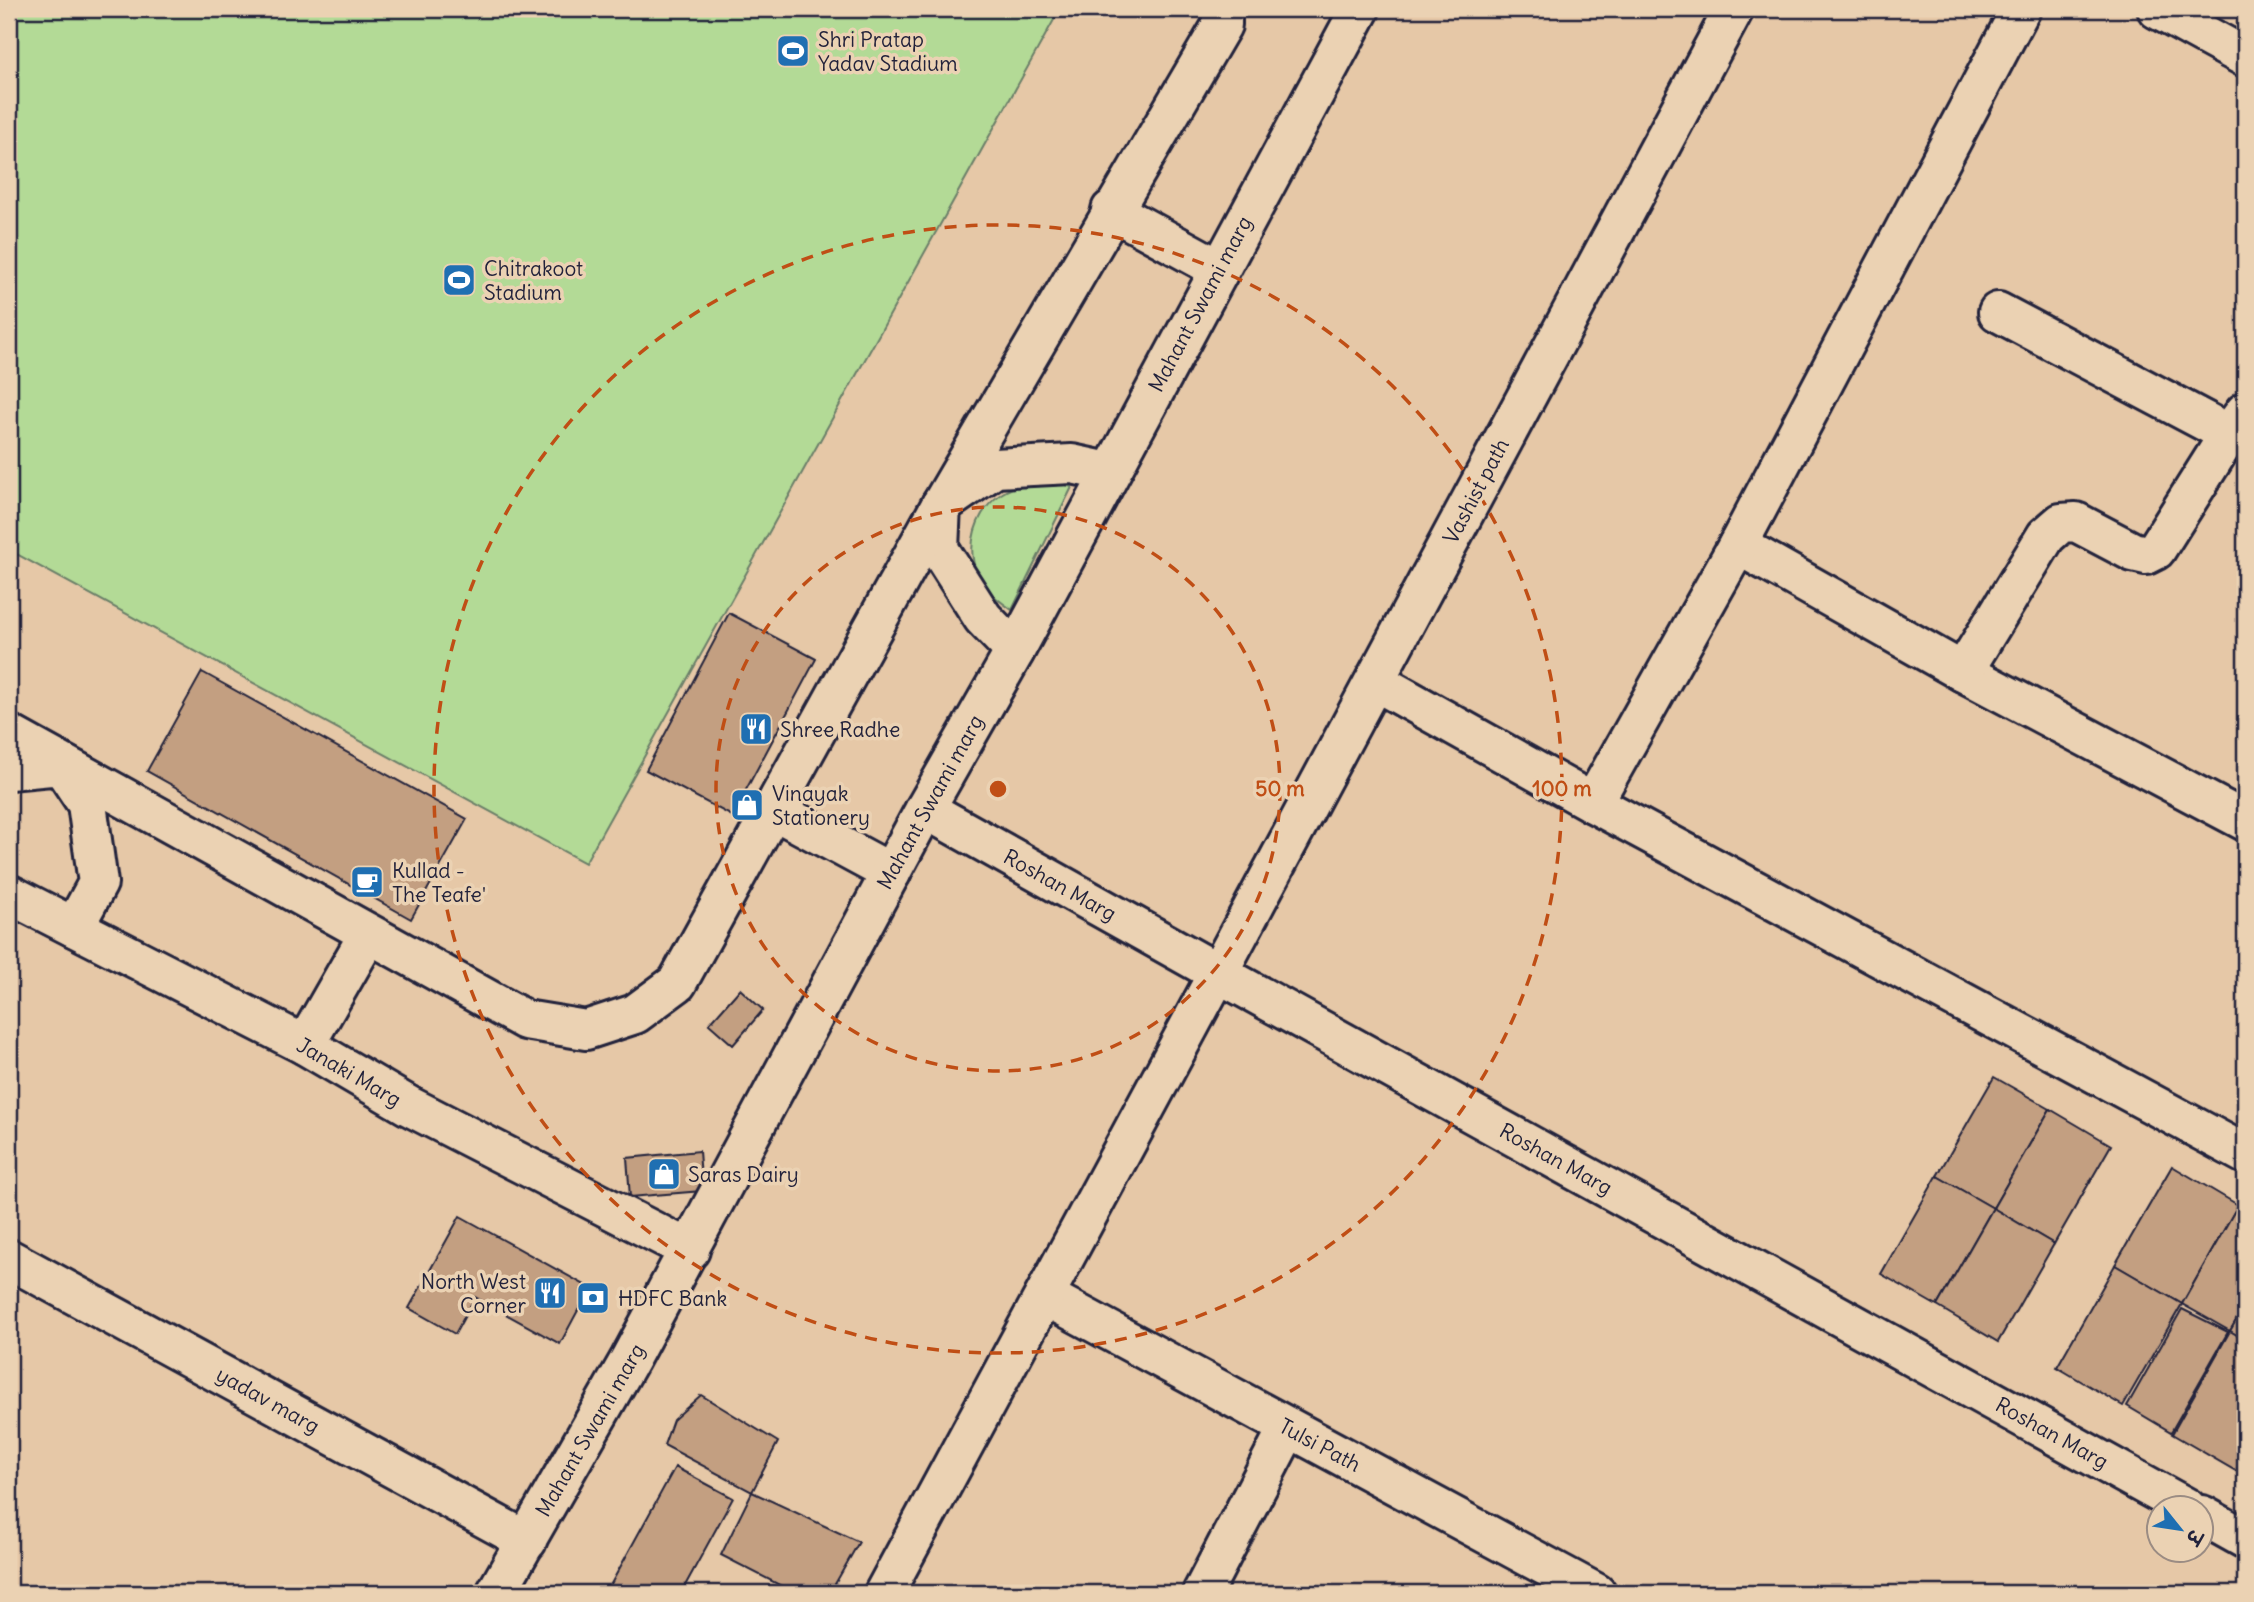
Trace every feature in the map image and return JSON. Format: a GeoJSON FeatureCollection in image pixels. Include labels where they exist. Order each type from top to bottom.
{"type":"FeatureCollection","features":[{"type":"Feature","properties":{"kind":"street"},"geometry":{"type":"LineString","coordinates":[[9,734],[525,1020],[586,1030],[635,1014],[677,983],[941,505],[1222,24],[1222,9]]}},
{"type":"Feature","properties":{"kind":"street","name":"Mahant Swami marg"},"geometry":{"type":"LineString","coordinates":[[496,1593],[690,1250],[925,809],[1014,651],[1360,9]]}},
{"type":"Feature","properties":{"kind":"street","name":"Vashist path"},"geometry":{"type":"LineString","coordinates":[[884,1593],[1734,9]]}},
{"type":"Feature","properties":{"kind":"street"},"geometry":{"type":"LineString","coordinates":[[1593,803],[1738,545],[2021,9]]}},
{"type":"Feature","properties":{"kind":"street"},"geometry":{"type":"LineString","coordinates":[[2157,9],[2245,57]]}},
{"type":"Feature","properties":{"kind":"street"},"geometry":{"type":"LineString","coordinates":[[1111,210],[1219,269]]}},
{"type":"Feature","properties":{"kind":"street"},"geometry":{"type":"LineString","coordinates":[[1964,672],[2046,536],[2061,523],[2076,522],[2133,552],[2146,555],[2156,550],[2237,423],[1998,312]]}},
{"type":"Feature","properties":{"kind":"street"},"geometry":{"type":"LineString","coordinates":[[941,505],[995,468],[1072,464],[1109,472]]}},
{"type":"Feature","properties":{"kind":"street"},"geometry":{"type":"LineString","coordinates":[[941,505],[939,549],[983,618],[1014,651]]}},
{"type":"Feature","properties":{"kind":"street"},"geometry":{"type":"LineString","coordinates":[[1738,545],[1964,672],[2245,821]]}},
{"type":"Feature","properties":{"kind":"street"},"geometry":{"type":"LineString","coordinates":[[1375,681],[1593,803],[2245,1154]]}},
{"type":"Feature","properties":{"kind":"street"},"geometry":{"type":"LineString","coordinates":[[9,770],[61,765]]}},
{"type":"Feature","properties":{"kind":"street"},"geometry":{"type":"LineString","coordinates":[[61,765],[87,804],[98,883],[74,928]]}},
{"type":"Feature","properties":{"kind":"street","name":"Roshan Marg"},"geometry":{"type":"LineString","coordinates":[[925,809],[1218,974],[2163,1494]]}},
{"type":"Feature","properties":{"kind":"street"},"geometry":{"type":"LineString","coordinates":[[774,810],[891,873]]}},
{"type":"Feature","properties":{"kind":"street","name":"Janaki Marg"},"geometry":{"type":"LineString","coordinates":[[12,904],[74,928],[305,1045],[409,1106],[690,1250]]}},
{"type":"Feature","properties":{"kind":"street"},"geometry":{"type":"LineString","coordinates":[[305,1045],[368,935]]}},
{"type":"Feature","properties":{"kind":"street","name":"yadav marg"},"geometry":{"type":"LineString","coordinates":[[9,1259],[527,1541]]}},
{"type":"Feature","properties":{"kind":"street","name":"Tulsi Path"},"geometry":{"type":"LineString","coordinates":[[1045,1296],[1596,1593]]}},
{"type":"Feature","properties":{"kind":"street"},"geometry":{"type":"LineString","coordinates":[[1202,1593],[1288,1427]]}},
{"type":"Feature","properties":{"kind":"street"},"geometry":{"type":"LineString","coordinates":[[2216,1523],[2245,1539]]}},
{"type":"Feature","properties":{"kind":"green space","name":"Chitrakoot Stadium"},"geometry":{"type":"Polygon","coordinates":[[[9,9],[1060,9],[585,863],[9,550],[9,9]]]}},
{"type":"Feature","properties":{"kind":"green space"},"geometry":{"type":"Polygon","coordinates":[[[1053,481],[1072,487],[1012,610],[988,591],[978,576],[972,553],[975,531],[985,510],[1001,494],[1019,486],[1053,481]]]}},
{"type":"Feature","properties":{"kind":"building"},"geometry":{"type":"Polygon","coordinates":[[[729,613],[816,659],[732,816],[646,770],[729,613]]]}},
{"type":"Feature","properties":{"kind":"building"},"geometry":{"type":"Polygon","coordinates":[[[202,672],[467,819],[411,919],[147,771],[202,672]]]}},
{"type":"Feature","properties":{"kind":"building"},"geometry":{"type":"Polygon","coordinates":[[[740,989],[763,1010],[733,1045],[709,1024],[740,989]]]}},
{"type":"Feature","properties":{"kind":"building"},"geometry":{"type":"Polygon","coordinates":[[[1994,1077],[2050,1109],[1993,1208],[1937,1176],[1994,1077]]]}},
{"type":"Feature","properties":{"kind":"building"},"geometry":{"type":"Polygon","coordinates":[[[2050,1109],[2111,1145],[2054,1244],[1993,1208],[2050,1109]]]}},
{"type":"Feature","properties":{"kind":"building","name":"Saras Dairy"},"geometry":{"type":"Polygon","coordinates":[[[699,1151],[702,1191],[630,1197],[627,1158],[699,1151]]]}},
{"type":"Feature","properties":{"kind":"building"},"geometry":{"type":"Polygon","coordinates":[[[2172,1166],[2238,1205],[2182,1304],[2115,1265],[2172,1166]]]}},
{"type":"Feature","properties":{"kind":"building"},"geometry":{"type":"Polygon","coordinates":[[[1937,1176],[1993,1208],[1937,1306],[1881,1274],[1937,1176]]]}},
{"type":"Feature","properties":{"kind":"building"},"geometry":{"type":"Polygon","coordinates":[[[2238,1205],[2245,1209],[2245,1305],[2230,1331],[2182,1304],[2238,1205]]]}},
{"type":"Feature","properties":{"kind":"building"},"geometry":{"type":"Polygon","coordinates":[[[1993,1208],[2054,1244],[1998,1342],[1937,1306],[1993,1208]]]}},
{"type":"Feature","properties":{"kind":"building"},"geometry":{"type":"Polygon","coordinates":[[[460,1216],[590,1288],[560,1344],[475,1297],[455,1334],[409,1308],[460,1216]]]}},
{"type":"Feature","properties":{"kind":"building"},"geometry":{"type":"Polygon","coordinates":[[[2115,1265],[2182,1304],[2123,1406],[2057,1367],[2115,1265]]]}},
{"type":"Feature","properties":{"kind":"building"},"geometry":{"type":"Polygon","coordinates":[[[2245,1305],[2245,1340],[2230,1331],[2245,1305]]]}},
{"type":"Feature","properties":{"kind":"building"},"geometry":{"type":"Polygon","coordinates":[[[2182,1309],[2228,1332],[2171,1432],[2127,1406],[2182,1309]]]}},
{"type":"Feature","properties":{"kind":"building"},"geometry":{"type":"Polygon","coordinates":[[[2230,1331],[2245,1340],[2245,1454],[2236,1471],[2172,1434],[2230,1331]]]}},
{"type":"Feature","properties":{"kind":"building"},"geometry":{"type":"Polygon","coordinates":[[[701,1395],[778,1442],[752,1492],[664,1445],[673,1420],[701,1395]]]}},
{"type":"Feature","properties":{"kind":"building"},"geometry":{"type":"Polygon","coordinates":[[[675,1467],[733,1498],[681,1593],[606,1593],[675,1467]]]}},
{"type":"Feature","properties":{"kind":"building"},"geometry":{"type":"Polygon","coordinates":[[[752,1492],[859,1542],[830,1593],[795,1593],[721,1555],[752,1492]]]}},
{"type":"Feature","properties":{"kind":"place","name":"Shri Pratap Yadav Stadium"},"geometry":{"type":"Point","coordinates":[793,51]}},
{"type":"Feature","properties":{"kind":"place","name":"Chitrakoot Stadium"},"geometry":{"type":"Point","coordinates":[459,280]}},
{"type":"Feature","properties":{"kind":"place","name":"Shree Radhe"},"geometry":{"type":"Point","coordinates":[756,729]}},
{"type":"Feature","properties":{"kind":"place","name":"Vinayak Stationery"},"geometry":{"type":"Point","coordinates":[747,805]}},
{"type":"Feature","properties":{"kind":"place","name":"Kullad - The Teafe'"},"geometry":{"type":"Point","coordinates":[367,882]}},
{"type":"Feature","properties":{"kind":"place","name":"Saras Dairy"},"geometry":{"type":"Point","coordinates":[664,1174]}},
{"type":"Feature","properties":{"kind":"place","name":"North West Corner"},"geometry":{"type":"Point","coordinates":[550,1293]}},
{"type":"Feature","properties":{"kind":"place","name":"HDFC Bank"},"geometry":{"type":"Point","coordinates":[593,1298]}}]}
